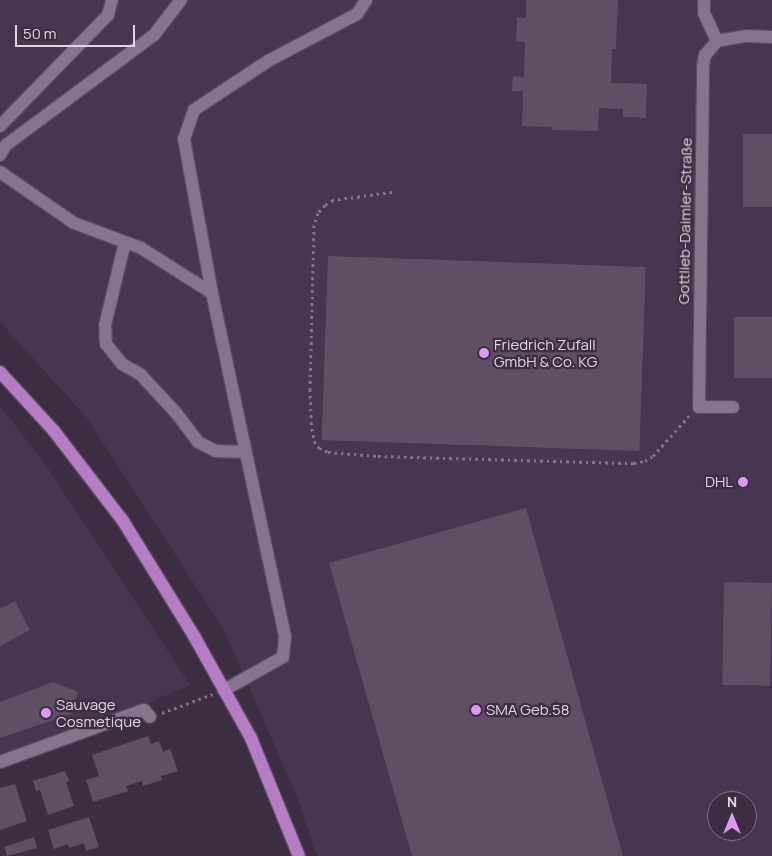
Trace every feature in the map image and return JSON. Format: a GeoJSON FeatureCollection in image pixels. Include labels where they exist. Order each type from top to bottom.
{"type":"FeatureCollection","features":[{"type":"Feature","properties":{"kind":"main road"},"geometry":{"type":"LineString","coordinates":[[0,372],[54,430],[123,521],[194,636],[251,738],[299,856]]}},
{"type":"Feature","properties":{"kind":"street"},"geometry":{"type":"LineString","coordinates":[[0,126],[108,15],[112,0]]}},
{"type":"Feature","properties":{"kind":"street"},"geometry":{"type":"LineString","coordinates":[[0,155],[6,145],[154,35],[181,0]]}},
{"type":"Feature","properties":{"kind":"street"},"geometry":{"type":"LineString","coordinates":[[224,690],[283,657],[285,637],[212,293],[184,139],[194,110],[268,61],[357,14],[366,0]]}},
{"type":"Feature","properties":{"kind":"street"},"geometry":{"type":"LineString","coordinates":[[704,0],[704,13],[717,41],[745,36],[772,37]]}},
{"type":"Feature","properties":{"kind":"street","name":"Gottlieb-Daimler-Straße"},"geometry":{"type":"LineString","coordinates":[[698,407],[703,66],[705,55],[717,41]]}},
{"type":"Feature","properties":{"kind":"street"},"geometry":{"type":"LineString","coordinates":[[0,172],[74,223],[142,248],[212,293]]}},
{"type":"Feature","properties":{"kind":"street"},"geometry":{"type":"LineString","coordinates":[[126,242],[105,325],[106,344],[122,364],[140,374],[177,414],[198,442],[216,451],[245,452]]}},
{"type":"Feature","properties":{"kind":"street"},"geometry":{"type":"LineString","coordinates":[[698,407],[733,407]]}},
{"type":"Feature","properties":{"kind":"street"},"geometry":{"type":"LineString","coordinates":[[0,762],[144,710],[150,717]]}},
{"type":"Feature","properties":{"kind":"path"},"geometry":{"type":"LineString","coordinates":[[392,192],[333,200],[318,213],[314,225],[310,389],[311,422],[314,441],[319,448],[328,452],[378,456],[634,463],[645,461],[653,456],[698,407]]}},
{"type":"Feature","properties":{"kind":"path"},"geometry":{"type":"LineString","coordinates":[[150,717],[224,690]]}},
{"type":"Feature","properties":{"kind":"shaded area"},"geometry":{"type":"Polygon","coordinates":[[[0,0],[772,0],[772,856],[317,856],[298,799],[224,630],[87,418],[0,322],[0,0]]]}},
{"type":"Feature","properties":{"kind":"shaded area"},"geometry":{"type":"Polygon","coordinates":[[[0,406],[46,465],[190,685],[61,740],[0,762],[0,406]]]}},
{"type":"Feature","properties":{"kind":"building"},"geometry":{"type":"Polygon","coordinates":[[[526,0],[618,0],[616,49],[612,49],[611,83],[647,84],[646,118],[623,117],[623,109],[599,108],[598,131],[552,130],[552,127],[522,126],[523,91],[512,91],[513,76],[524,77],[525,42],[516,42],[517,18],[526,18],[526,0]]]}},
{"type":"Feature","properties":{"kind":"building"},"geometry":{"type":"Polygon","coordinates":[[[743,134],[772,134],[772,207],[743,207],[743,134]]]}},
{"type":"Feature","properties":{"kind":"building","name":"Friedrich Zufall GmbH & Co. KG"},"geometry":{"type":"Polygon","coordinates":[[[328,256],[646,267],[639,451],[322,440],[328,256]]]}},
{"type":"Feature","properties":{"kind":"building"},"geometry":{"type":"Polygon","coordinates":[[[734,317],[772,317],[772,378],[734,378],[734,317]]]}},
{"type":"Feature","properties":{"kind":"building","name":"SMA Geb.58"},"geometry":{"type":"Polygon","coordinates":[[[526,508],[623,856],[412,856],[329,563],[526,508]]]}},
{"type":"Feature","properties":{"kind":"building"},"geometry":{"type":"Polygon","coordinates":[[[724,582],[772,583],[770,686],[722,685],[724,582]]]}},
{"type":"Feature","properties":{"kind":"building"},"geometry":{"type":"Polygon","coordinates":[[[15,601],[30,630],[0,646],[0,609],[15,601]]]}},
{"type":"Feature","properties":{"kind":"building"},"geometry":{"type":"Polygon","coordinates":[[[53,682],[78,692],[71,714],[0,738],[0,702],[53,682]]]}},
{"type":"Feature","properties":{"kind":"building"},"geometry":{"type":"Polygon","coordinates":[[[148,736],[151,744],[159,741],[163,752],[170,749],[178,771],[161,776],[162,780],[143,786],[142,781],[126,786],[128,791],[93,802],[86,780],[99,776],[92,755],[148,736]]]}},
{"type":"Feature","properties":{"kind":"building"},"geometry":{"type":"Polygon","coordinates":[[[65,771],[69,781],[66,782],[74,806],[48,815],[40,790],[36,791],[33,781],[65,771]]]}},
{"type":"Feature","properties":{"kind":"building"},"geometry":{"type":"Polygon","coordinates":[[[15,784],[27,821],[0,830],[0,788],[15,784]]]}},
{"type":"Feature","properties":{"kind":"building"},"geometry":{"type":"Polygon","coordinates":[[[89,817],[99,847],[86,851],[84,843],[69,848],[68,844],[54,849],[48,830],[89,817]]]}},
{"type":"Feature","properties":{"kind":"building"},"geometry":{"type":"Polygon","coordinates":[[[34,837],[37,848],[7,856],[4,847],[34,837]]]}},
{"type":"Feature","properties":{"kind":"place","name":"Friedrich Zufall GmbH & Co. KG"},"geometry":{"type":"Point","coordinates":[484,353]}},
{"type":"Feature","properties":{"kind":"place","name":"DHL"},"geometry":{"type":"Point","coordinates":[743,482]}},
{"type":"Feature","properties":{"kind":"place","name":"SMA Geb.58"},"geometry":{"type":"Point","coordinates":[476,710]}},
{"type":"Feature","properties":{"kind":"place","name":"Sauvage Cosmetique"},"geometry":{"type":"Point","coordinates":[46,713]}}]}
